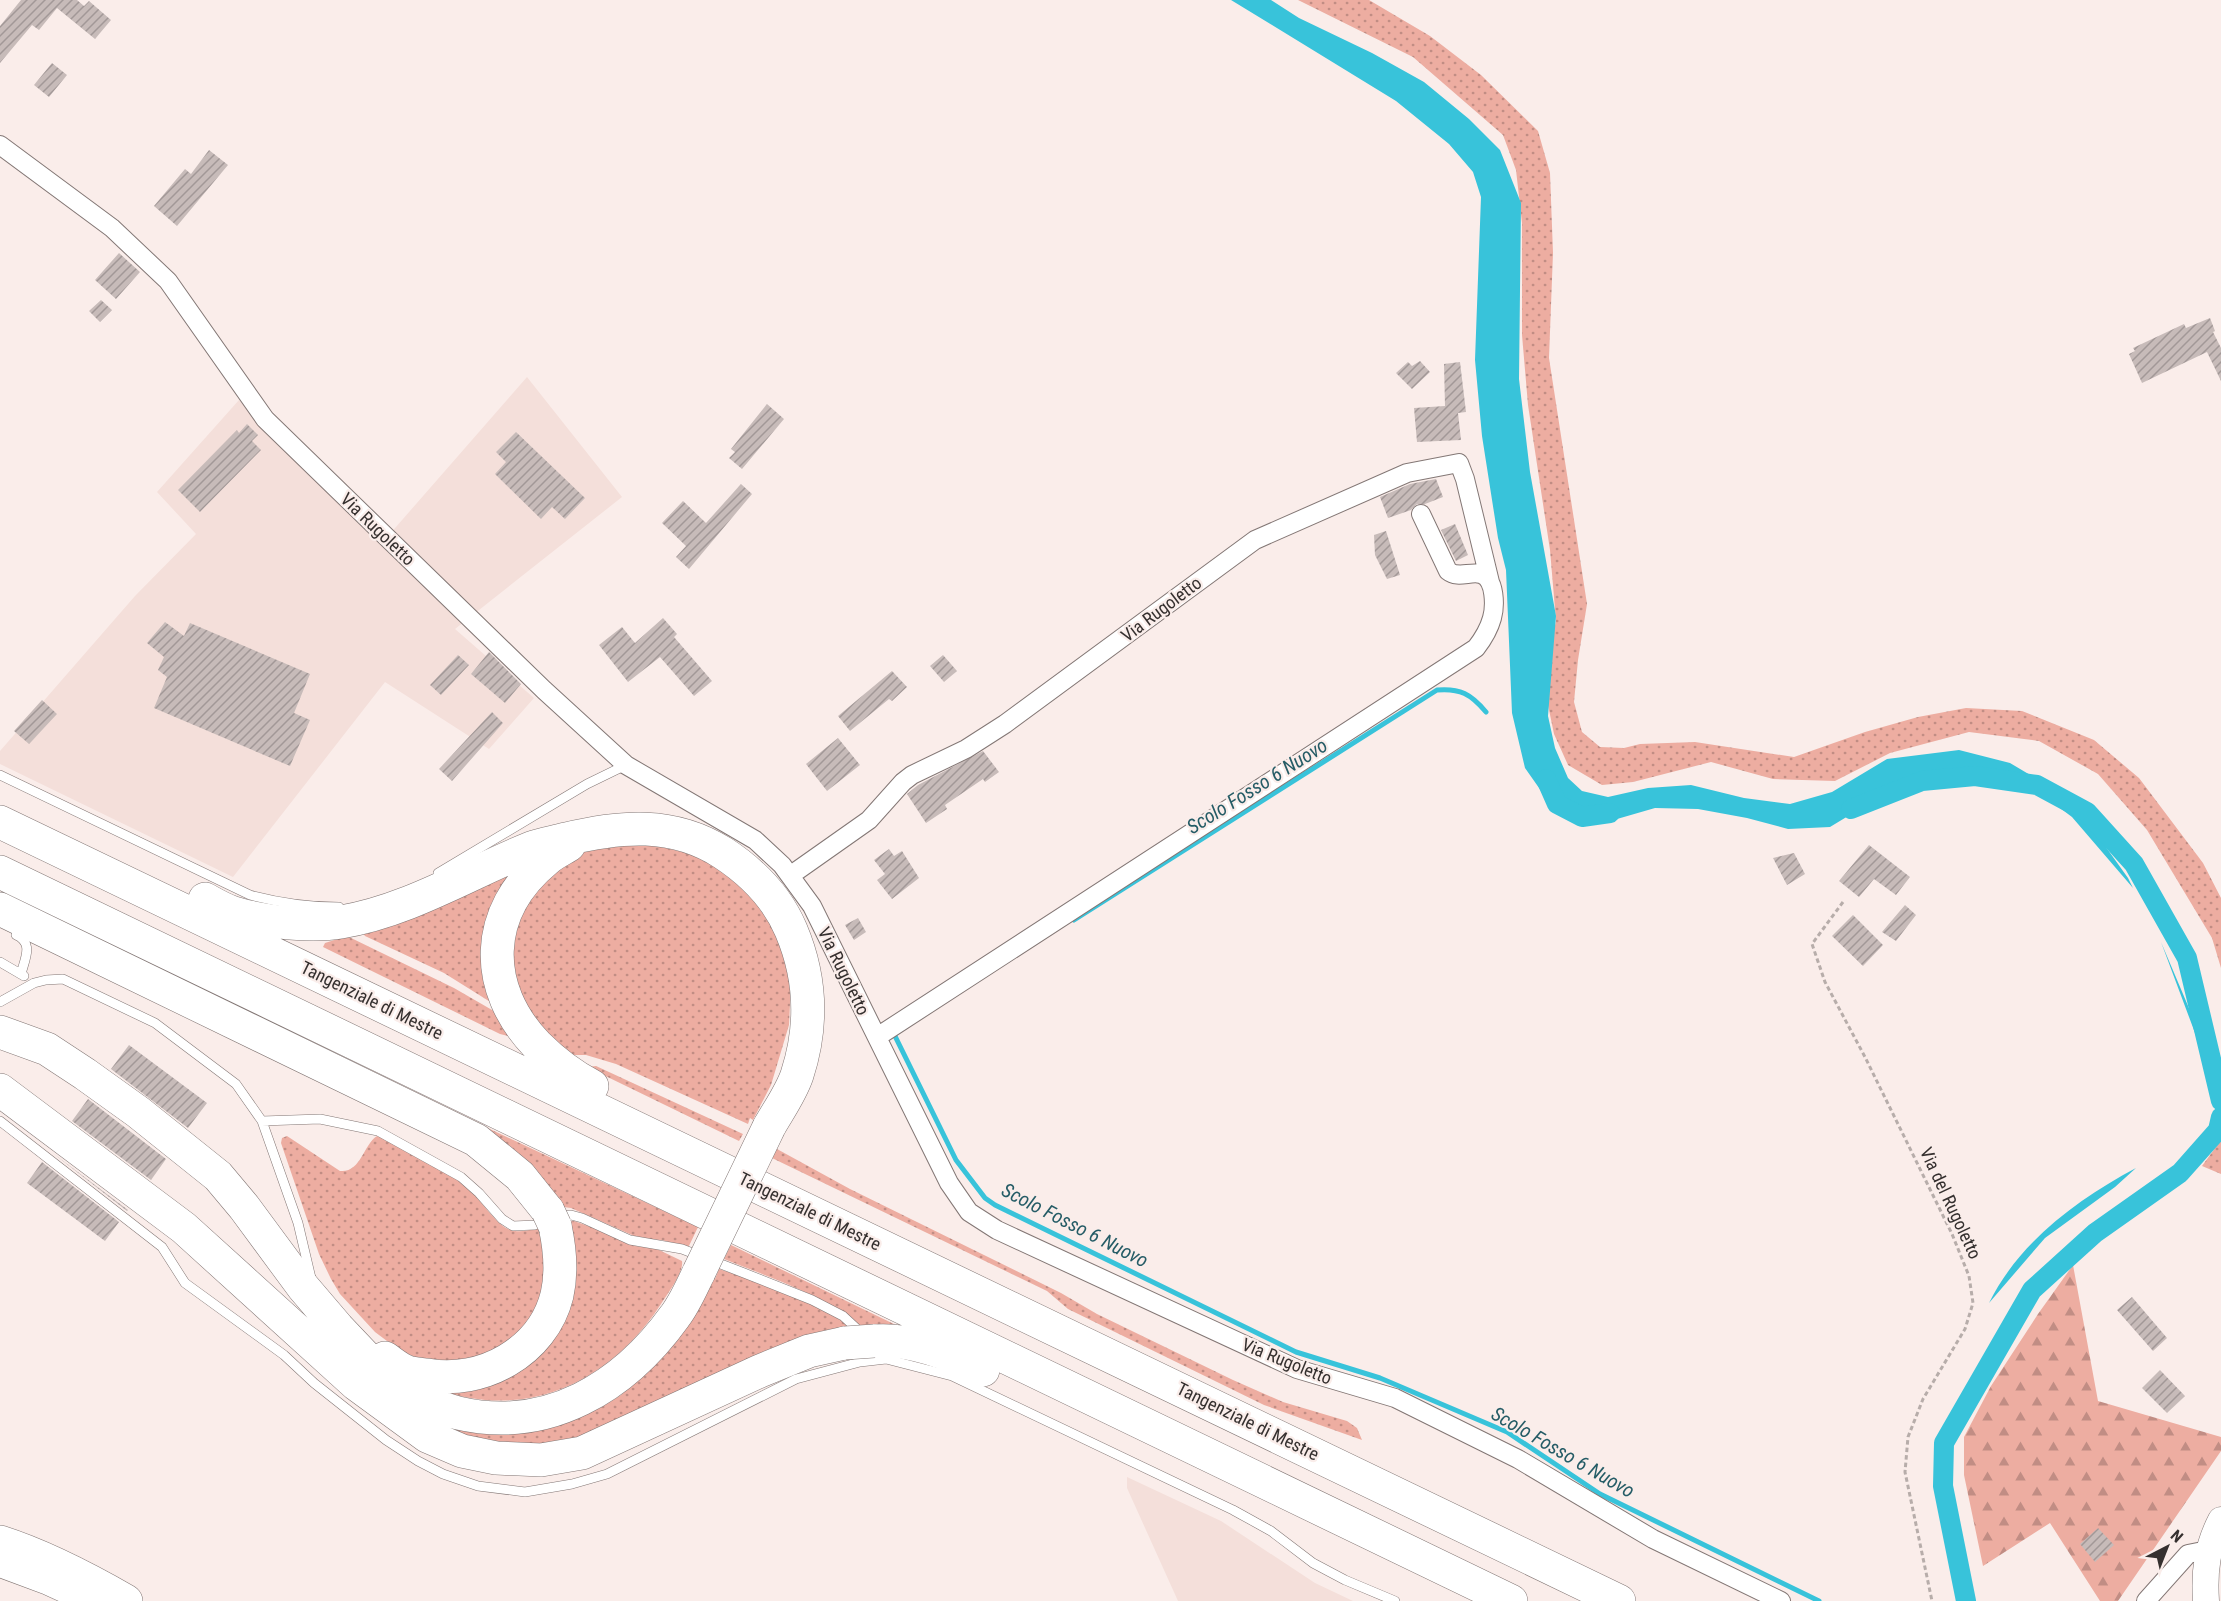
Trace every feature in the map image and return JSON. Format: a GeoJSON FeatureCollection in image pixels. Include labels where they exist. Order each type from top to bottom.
{"type":"FeatureCollection","features":[{"type":"Feature","properties":{"kind":"highway"},"geometry":{"type":"LineString","coordinates":[[0,816],[113,854],[233,913],[298,924],[341,922],[382,911],[533,847],[621,829],[666,830],[707,843],[739,863],[765,887],[785,915],[798,946],[806,976],[808,1008],[797,1077],[769,1127],[677,1315],[633,1365],[608,1385],[568,1405],[530,1416],[491,1417],[459,1413],[429,1403],[298,1331]]}},
{"type":"Feature","properties":{"kind":"highway","name":"Tangenziale di Mestre"},"geometry":{"type":"LineString","coordinates":[[0,822],[1619,1601]]}},
{"type":"Feature","properties":{"kind":"highway"},"geometry":{"type":"LineString","coordinates":[[586,835],[546,860],[522,884],[507,909],[498,939],[497,972],[504,996],[522,1029],[557,1064],[579,1079],[692,1134],[710,1163]]}},
{"type":"Feature","properties":{"kind":"highway"},"geometry":{"type":"LineString","coordinates":[[0,872],[1511,1601]]}},
{"type":"Feature","properties":{"kind":"highway"},"geometry":{"type":"LineString","coordinates":[[4,920],[476,1140],[520,1176],[551,1218],[561,1262],[557,1296],[536,1335],[505,1363],[489,1370],[444,1378],[405,1371],[338,1328]]}},
{"type":"Feature","properties":{"kind":"highway"},"geometry":{"type":"LineString","coordinates":[[0,1032],[47,1049],[85,1074],[138,1112],[218,1176],[303,1287],[338,1328],[375,1367],[410,1392]]}},
{"type":"Feature","properties":{"kind":"highway"},"geometry":{"type":"LineString","coordinates":[[0,1090],[184,1228],[356,1384],[427,1436],[462,1451],[496,1458],[541,1460],[582,1453],[760,1371],[809,1351],[859,1349],[890,1340],[950,1354],[1102,1426],[1170,1436]]}},
{"type":"Feature","properties":{"kind":"highway"},"geometry":{"type":"LineString","coordinates":[[0,1542],[88,1580],[126,1601]]}},
{"type":"Feature","properties":{"kind":"main road"},"geometry":{"type":"LineString","coordinates":[[2206,1601],[2204,1574],[2208,1550],[2221,1520]]}},
{"type":"Feature","properties":{"kind":"main road"},"geometry":{"type":"LineString","coordinates":[[0,1564],[90,1601]]}},
{"type":"Feature","properties":{"kind":"street","name":"Via Rugoletto"},"geometry":{"type":"LineString","coordinates":[[0,145],[112,228],[168,281],[265,419],[544,690],[626,765],[755,840],[791,875],[812,906],[949,1182],[969,1212],[980,1221],[1297,1369],[1395,1398],[1518,1459],[1653,1539],[1780,1601]]}},
{"type":"Feature","properties":{"kind":"street","name":"Via Rugoletto"},"geometry":{"type":"LineString","coordinates":[[791,875],[870,820],[903,782],[912,775],[966,749],[1005,724],[1256,540],[1407,473],[1459,463],[1465,479],[1493,598],[1492,619],[1485,635],[1471,653],[1403,694],[876,1036]]}},
{"type":"Feature","properties":{"kind":"street"},"geometry":{"type":"LineString","coordinates":[[1421,514],[1448,571],[1456,575],[1480,574],[1490,582]]}},
{"type":"Feature","properties":{"kind":"street"},"geometry":{"type":"LineString","coordinates":[[2146,1601],[2188,1554],[2208,1550]]}},
{"type":"Feature","properties":{"kind":"lane"},"geometry":{"type":"LineString","coordinates":[[429,879],[587,784],[626,765]]}},
{"type":"Feature","properties":{"kind":"lane"},"geometry":{"type":"LineString","coordinates":[[0,775],[250,895],[278,903],[310,907],[349,907]]}},
{"type":"Feature","properties":{"kind":"lane"},"geometry":{"type":"LineString","coordinates":[[4,920],[28,945],[21,974]]}},
{"type":"Feature","properties":{"kind":"lane"},"geometry":{"type":"LineString","coordinates":[[0,962],[34,983]]}},
{"type":"Feature","properties":{"kind":"lane"},"geometry":{"type":"LineString","coordinates":[[0,1002],[34,983],[63,979],[155,1023],[236,1084],[250,1100],[262,1122],[298,1223],[317,1303]]}},
{"type":"Feature","properties":{"kind":"lane"},"geometry":{"type":"LineString","coordinates":[[262,1122],[320,1119],[378,1131],[461,1177],[502,1219],[513,1226],[536,1225],[553,1216],[571,1215],[630,1240],[682,1249],[812,1300],[843,1316],[856,1329],[859,1349]]}},
{"type":"Feature","properties":{"kind":"lane"},"geometry":{"type":"LineString","coordinates":[[0,1121],[162,1247],[185,1283],[284,1355],[314,1383],[386,1440],[443,1474],[478,1486],[525,1492],[572,1484],[607,1474],[859,1349],[886,1359],[952,1376],[1233,1510],[1271,1531],[1313,1563],[1345,1580],[1395,1601]]}},
{"type":"Feature","properties":{"kind":"path","name":"Via del Rugoletto"},"geometry":{"type":"LineString","coordinates":[[1843,903],[1812,944],[1825,982],[1952,1234],[1969,1275],[1973,1303],[1965,1329],[1923,1400],[1908,1437],[1905,1472],[1932,1601]]}},
{"type":"Feature","properties":{"kind":"shaded area"},"geometry":{"type":"Polygon","coordinates":[[[527,377],[622,497],[455,629],[534,698],[489,749],[385,682],[233,877],[0,764],[0,751],[135,596],[196,534],[157,492],[239,400],[382,543],[527,377]]]}},
{"type":"Feature","properties":{"kind":"shaded area"},"geometry":{"type":"Polygon","coordinates":[[[1127,1477],[1221,1521],[1315,1583],[1353,1601],[1178,1601],[1127,1488],[1127,1477]]]}},
{"type":"Feature","properties":{"kind":"green space"},"geometry":{"type":"Polygon","coordinates":[[[1298,0],[1369,0],[1430,36],[1481,75],[1538,131],[1550,173],[1553,253],[1549,358],[1587,604],[1574,702],[1582,732],[1600,747],[1624,748],[1640,744],[1695,742],[1794,757],[1865,732],[1918,717],[1966,708],[2022,711],[2094,740],[2139,778],[2203,863],[2221,898],[2221,968],[2212,938],[2147,830],[2098,774],[2039,741],[1969,732],[1890,753],[1835,781],[1773,779],[1711,762],[1633,782],[1602,785],[1568,765],[1554,734],[1545,673],[1556,621],[1550,550],[1528,405],[1522,335],[1522,223],[1516,170],[1503,135],[1413,57],[1298,0]]]}},
{"type":"Feature","properties":{"kind":"green space"},"geometry":{"type":"Polygon","coordinates":[[[640,842],[700,856],[743,885],[779,933],[791,983],[789,1025],[771,1085],[753,1120],[750,1118],[748,1124],[616,1064],[586,1055],[572,1055],[551,1039],[531,1016],[513,974],[511,939],[531,890],[557,865],[590,849],[640,842]]]}},
{"type":"Feature","properties":{"kind":"green space"},"geometry":{"type":"Polygon","coordinates":[[[508,869],[513,882],[511,1034],[508,1036],[323,947],[325,943],[347,936],[454,988],[499,1014],[492,1003],[444,973],[365,936],[363,933],[508,869]]]}},
{"type":"Feature","properties":{"kind":"green space"},"geometry":{"type":"Polygon","coordinates":[[[596,1066],[743,1134],[739,1141],[587,1067],[596,1066]]]}},
{"type":"Feature","properties":{"kind":"green space"},"geometry":{"type":"Polygon","coordinates":[[[477,1123],[698,1227],[688,1248],[662,1240],[641,1239],[571,1208],[556,1206],[477,1123]]]}},
{"type":"Feature","properties":{"kind":"green space"},"geometry":{"type":"Polygon","coordinates":[[[287,1136],[340,1171],[353,1168],[377,1136],[413,1152],[449,1174],[469,1189],[498,1222],[508,1229],[524,1231],[548,1223],[551,1270],[532,1319],[501,1348],[459,1362],[415,1357],[399,1350],[375,1332],[340,1294],[331,1279],[319,1254],[281,1143],[282,1138],[287,1136]]]}},
{"type":"Feature","properties":{"kind":"green space"},"geometry":{"type":"Polygon","coordinates":[[[2221,1140],[2221,1174],[2202,1166],[2221,1140]]]}},
{"type":"Feature","properties":{"kind":"green space"},"geometry":{"type":"Polygon","coordinates":[[[777,1149],[850,1189],[1233,1380],[1283,1402],[1347,1421],[1357,1428],[1362,1440],[1264,1405],[1068,1309],[1047,1291],[772,1158],[777,1149]]]}},
{"type":"Feature","properties":{"kind":"green space"},"geometry":{"type":"Polygon","coordinates":[[[574,1221],[635,1246],[655,1248],[682,1261],[681,1271],[675,1282],[641,1331],[618,1354],[593,1373],[565,1388],[536,1397],[505,1400],[472,1398],[439,1390],[528,1352],[564,1222],[574,1221]]]}},
{"type":"Feature","properties":{"kind":"green space"},"geometry":{"type":"Polygon","coordinates":[[[731,1245],[898,1326],[866,1330],[816,1297],[724,1259],[731,1245]]]}},
{"type":"Feature","properties":{"kind":"green space"},"geometry":{"type":"Polygon","coordinates":[[[2073,1265],[2098,1401],[2221,1437],[2221,1451],[2118,1601],[2100,1601],[2050,1523],[1983,1566],[1964,1475],[1964,1437],[1991,1386],[2073,1265]]]}},
{"type":"Feature","properties":{"kind":"green space"},"geometry":{"type":"Polygon","coordinates":[[[719,1269],[771,1286],[804,1300],[851,1327],[611,1428],[550,1445],[493,1445],[452,1432],[448,1426],[557,1425],[600,1408],[621,1395],[663,1356],[684,1327],[712,1278],[715,1279],[719,1269]]]}},
{"type":"Feature","properties":{"kind":"water"},"geometry":{"type":"Polygon","coordinates":[[[1231,0],[1271,0],[1299,18],[1372,53],[1424,82],[1469,119],[1500,150],[1521,203],[1519,379],[1530,472],[1556,616],[1548,716],[1555,748],[1568,778],[1582,791],[1608,797],[1648,788],[1691,785],[1744,798],[1790,804],[1832,792],[1887,759],[1959,750],[2010,763],[2057,791],[2088,822],[2133,888],[2072,817],[2036,790],[2009,779],[1971,773],[1925,779],[1891,790],[1830,827],[1788,829],[1747,818],[1698,809],[1655,808],[1617,819],[1576,816],[1544,795],[1525,768],[1512,713],[1506,570],[1498,538],[1482,436],[1475,360],[1481,197],[1473,172],[1449,144],[1396,101],[1231,0]]]}},
{"type":"Feature","properties":{"kind":"water"},"geometry":{"type":"Polygon","coordinates":[[[2161,942],[2194,1020],[2198,1041],[2161,942]]]}},
{"type":"Feature","properties":{"kind":"water"},"geometry":{"type":"Polygon","coordinates":[[[2136,1168],[2115,1187],[2045,1238],[1989,1303],[2016,1261],[2052,1224],[2114,1180],[2136,1168]]]}},
{"type":"Feature","properties":{"kind":"building"},"geometry":{"type":"Polygon","coordinates":[[[21,0],[77,0],[84,6],[89,1],[111,20],[95,39],[57,8],[39,30],[32,25],[0,63],[0,26],[21,0]]]}},
{"type":"Feature","properties":{"kind":"building"},"geometry":{"type":"Polygon","coordinates":[[[52,63],[67,75],[49,97],[34,85],[52,63]]]}},
{"type":"Feature","properties":{"kind":"building"},"geometry":{"type":"Polygon","coordinates":[[[209,150],[228,165],[177,226],[154,206],[185,169],[191,174],[209,150]]]}},
{"type":"Feature","properties":{"kind":"building"},"geometry":{"type":"Polygon","coordinates":[[[119,253],[140,272],[116,299],[95,280],[119,253]]]}},
{"type":"Feature","properties":{"kind":"building"},"geometry":{"type":"Polygon","coordinates":[[[101,300],[112,310],[100,322],[89,311],[101,300]]]}},
{"type":"Feature","properties":{"kind":"building"},"geometry":{"type":"Polygon","coordinates":[[[2210,318],[2215,331],[2213,332],[2221,348],[2221,381],[2207,352],[2142,383],[2129,354],[2135,351],[2133,348],[2184,324],[2186,328],[2210,318]]]}},
{"type":"Feature","properties":{"kind":"building"},"geometry":{"type":"Polygon","coordinates":[[[1420,361],[1430,372],[1412,389],[1396,373],[1408,362],[1412,366],[1420,361]]]}},
{"type":"Feature","properties":{"kind":"building"},"geometry":{"type":"Polygon","coordinates":[[[1460,362],[1466,412],[1458,413],[1461,440],[1417,442],[1414,408],[1445,406],[1444,364],[1460,362]]]}},
{"type":"Feature","properties":{"kind":"building"},"geometry":{"type":"Polygon","coordinates":[[[767,404],[784,419],[742,469],[729,458],[735,452],[731,449],[767,404]]]}},
{"type":"Feature","properties":{"kind":"building"},"geometry":{"type":"Polygon","coordinates":[[[247,424],[258,435],[252,441],[261,450],[200,512],[178,490],[237,430],[239,433],[247,424]]]}},
{"type":"Feature","properties":{"kind":"building"},"geometry":{"type":"Polygon","coordinates":[[[516,432],[585,498],[565,519],[552,507],[541,519],[495,474],[506,462],[496,452],[516,432]]]}},
{"type":"Feature","properties":{"kind":"building"},"geometry":{"type":"Polygon","coordinates":[[[1436,479],[1443,497],[1425,504],[1417,504],[1411,510],[1388,518],[1380,497],[1410,484],[1436,479]]]}},
{"type":"Feature","properties":{"kind":"building"},"geometry":{"type":"Polygon","coordinates":[[[741,484],[752,494],[689,569],[676,557],[686,546],[662,523],[683,501],[706,523],[741,484]]]}},
{"type":"Feature","properties":{"kind":"building"},"geometry":{"type":"Polygon","coordinates":[[[1455,524],[1468,555],[1456,561],[1441,530],[1455,524]]]}},
{"type":"Feature","properties":{"kind":"building"},"geometry":{"type":"Polygon","coordinates":[[[1386,531],[1400,575],[1387,579],[1375,555],[1374,535],[1386,531]]]}},
{"type":"Feature","properties":{"kind":"building"},"geometry":{"type":"Polygon","coordinates":[[[663,618],[677,634],[674,637],[712,681],[694,696],[660,657],[628,682],[599,645],[622,627],[635,643],[663,618]]]}},
{"type":"Feature","properties":{"kind":"building"},"geometry":{"type":"Polygon","coordinates":[[[165,622],[184,636],[190,623],[310,674],[294,713],[310,720],[290,766],[154,708],[167,677],[158,670],[164,657],[147,643],[165,622]]]}},
{"type":"Feature","properties":{"kind":"building"},"geometry":{"type":"Polygon","coordinates":[[[489,652],[521,684],[505,703],[471,674],[489,652]]]}},
{"type":"Feature","properties":{"kind":"building"},"geometry":{"type":"Polygon","coordinates":[[[458,655],[469,665],[441,695],[430,685],[458,655]]]}},
{"type":"Feature","properties":{"kind":"building"},"geometry":{"type":"Polygon","coordinates":[[[943,655],[957,671],[944,682],[930,666],[943,655]]]}},
{"type":"Feature","properties":{"kind":"building"},"geometry":{"type":"Polygon","coordinates":[[[892,671],[907,687],[892,701],[889,699],[850,731],[838,716],[892,671]]]}},
{"type":"Feature","properties":{"kind":"building"},"geometry":{"type":"Polygon","coordinates":[[[42,700],[57,714],[29,744],[14,731],[42,700]]]}},
{"type":"Feature","properties":{"kind":"building"},"geometry":{"type":"Polygon","coordinates":[[[492,712],[503,723],[452,781],[439,769],[492,712]]]}},
{"type":"Feature","properties":{"kind":"building"},"geometry":{"type":"Polygon","coordinates":[[[838,738],[860,765],[827,791],[806,764],[838,738]]]}},
{"type":"Feature","properties":{"kind":"building"},"geometry":{"type":"Polygon","coordinates":[[[983,751],[999,772],[985,782],[983,779],[945,805],[947,809],[926,823],[907,794],[918,785],[983,751]]]}},
{"type":"Feature","properties":{"kind":"building"},"geometry":{"type":"Polygon","coordinates":[[[1869,845],[1910,877],[1896,895],[1874,879],[1859,897],[1839,881],[1869,845]]]}},
{"type":"Feature","properties":{"kind":"building"},"geometry":{"type":"Polygon","coordinates":[[[889,849],[894,856],[902,851],[919,878],[892,899],[877,880],[885,874],[874,860],[889,849]]]}},
{"type":"Feature","properties":{"kind":"building"},"geometry":{"type":"Polygon","coordinates":[[[1794,853],[1805,874],[1787,885],[1773,858],[1794,853]]]}},
{"type":"Feature","properties":{"kind":"building"},"geometry":{"type":"Polygon","coordinates":[[[1905,905],[1916,915],[1896,941],[1882,932],[1905,905]]]}},
{"type":"Feature","properties":{"kind":"building"},"geometry":{"type":"Polygon","coordinates":[[[1853,915],[1883,945],[1863,966],[1832,936],[1853,915]]]}},
{"type":"Feature","properties":{"kind":"building"},"geometry":{"type":"Polygon","coordinates":[[[858,918],[866,932],[854,940],[845,925],[858,918]]]}},
{"type":"Feature","properties":{"kind":"building"},"geometry":{"type":"Polygon","coordinates":[[[129,1045],[207,1103],[188,1128],[111,1069],[129,1045]]]}},
{"type":"Feature","properties":{"kind":"building"},"geometry":{"type":"Polygon","coordinates":[[[88,1099],[166,1159],[151,1180],[72,1121],[88,1099]]]}},
{"type":"Feature","properties":{"kind":"building"},"geometry":{"type":"Polygon","coordinates":[[[50,1151],[128,1210],[127,1211],[50,1151]]]}},
{"type":"Feature","properties":{"kind":"building"},"geometry":{"type":"Polygon","coordinates":[[[42,1162],[119,1222],[105,1241],[27,1183],[42,1162]]]}},
{"type":"Feature","properties":{"kind":"building"},"geometry":{"type":"Polygon","coordinates":[[[2132,1297],[2167,1338],[2153,1351],[2117,1310],[2132,1297]]]}},
{"type":"Feature","properties":{"kind":"building"},"geometry":{"type":"Polygon","coordinates":[[[2160,1370],[2185,1396],[2167,1413],[2142,1388],[2160,1370]]]}},
{"type":"Feature","properties":{"kind":"building"},"geometry":{"type":"Polygon","coordinates":[[[2098,1528],[2114,1545],[2095,1562],[2080,1544],[2098,1528]]]}},
{"type":"Feature","properties":{"kind":"waterway","name":"Scolo Fosso 6 Nuovo"},"geometry":{"type":"LineString","coordinates":[[1074,920],[1437,690],[1459,691],[1470,697],[1486,712]]}},
{"type":"Feature","properties":{"kind":"waterway"},"geometry":{"type":"LineString","coordinates":[[1851,809],[1922,781],[1975,776],[2037,785],[2087,812],[2134,864],[2187,958],[2221,1101]]}},
{"type":"Feature","properties":{"kind":"waterway"},"geometry":{"type":"LineString","coordinates":[[1546,779],[1557,804],[1582,817],[1610,813]]}},
{"type":"Feature","properties":{"kind":"waterway","name":"Scolo Fosso 6 Nuovo"},"geometry":{"type":"LineString","coordinates":[[897,1032],[894,1034],[956,1160],[985,1198],[995,1205],[1296,1352],[1380,1378],[1507,1432],[1600,1494],[1819,1601]]}},
{"type":"Feature","properties":{"kind":"waterway"},"geometry":{"type":"LineString","coordinates":[[1966,1601],[1943,1486],[1944,1443],[2032,1290],[2095,1233],[2180,1173],[2218,1130],[2221,1117]]}}]}
